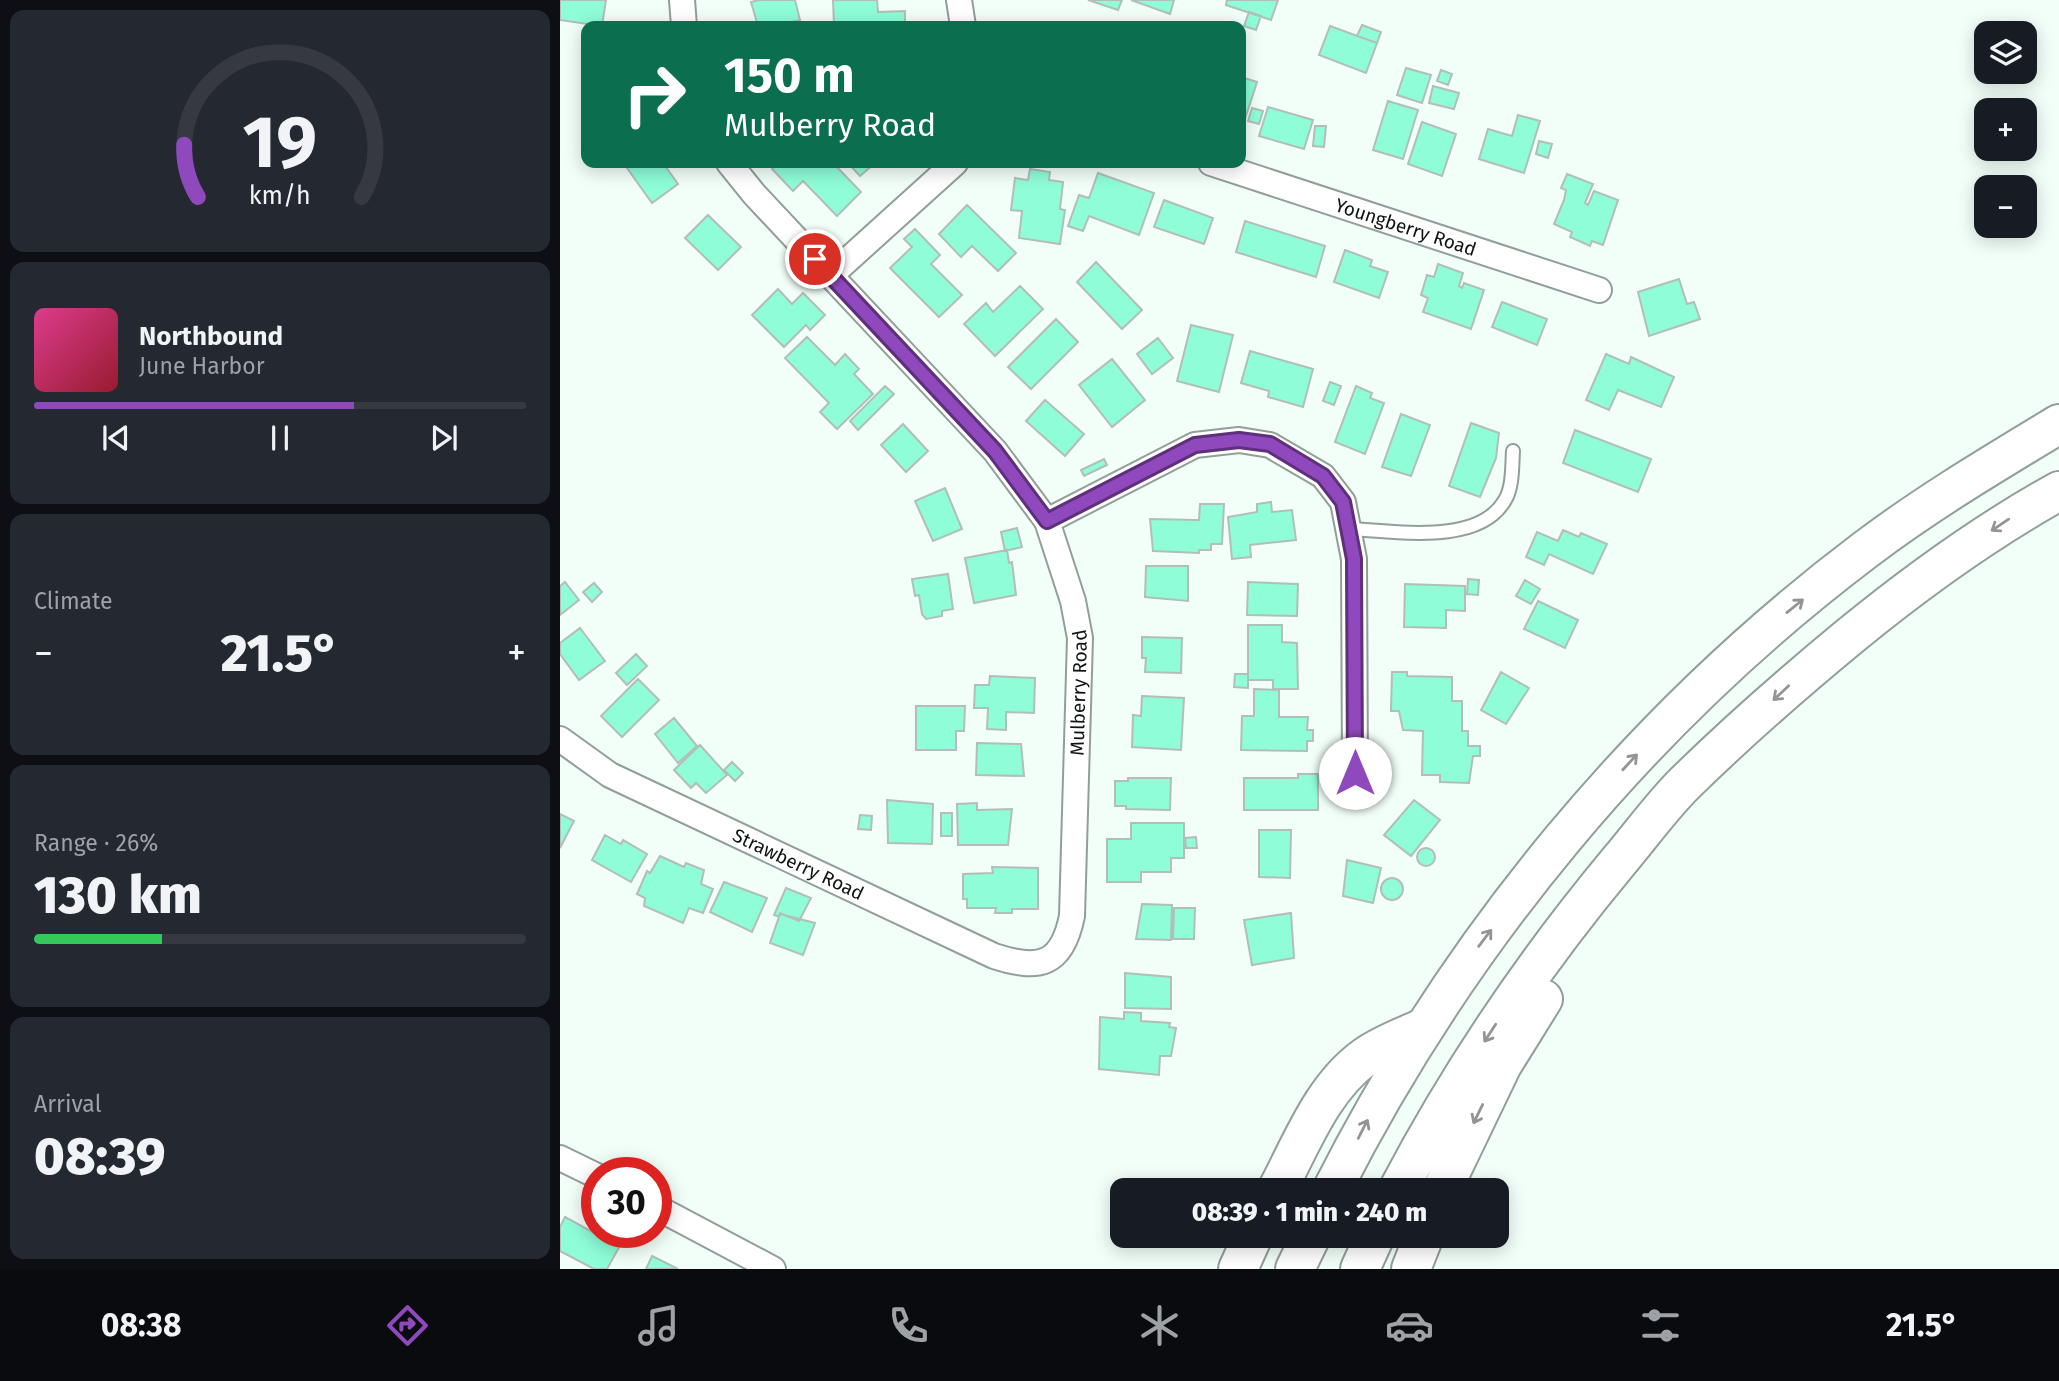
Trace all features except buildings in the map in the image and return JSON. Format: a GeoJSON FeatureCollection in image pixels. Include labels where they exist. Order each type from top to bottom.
{"type":"FeatureCollection","features":[{"type":"Feature","properties":{"kind":"highway"},"geometry":{"type":"LineString","coordinates":[[1338,1178],[1370,1114],[1480,943],[1553,849],[1630,761],[1779,619],[1864,550],[1941,495],[2059,424]]}},
{"type":"Feature","properties":{"kind":"highway"},"geometry":{"type":"LineString","coordinates":[[1404,1178],[1433,1122],[1493,1028],[1568,922],[1682,786],[1787,687],[1893,601],[2006,520],[2059,491]]}},
{"type":"Feature","properties":{"kind":"highway"},"geometry":{"type":"LineString","coordinates":[[1447,1178],[1502,1065],[1682,786]]}},
{"type":"Feature","properties":{"kind":"highway"},"geometry":{"type":"LineString","coordinates":[[1283,1178],[1319,1112],[1341,1079],[1365,1057],[1423,1028]]}},
{"type":"Feature","properties":{"kind":"highway"},"geometry":{"type":"LineString","coordinates":[[1238,1269],[1248,1248]]}},
{"type":"Feature","properties":{"kind":"highway"},"geometry":{"type":"LineString","coordinates":[[1295,1269],[1305,1248]]}},
{"type":"Feature","properties":{"kind":"highway"},"geometry":{"type":"LineString","coordinates":[[1360,1269],[1370,1248]]}},
{"type":"Feature","properties":{"kind":"highway"},"geometry":{"type":"LineString","coordinates":[[1411,1269],[1419,1248]]}},
{"type":"Feature","properties":{"kind":"street"},"geometry":{"type":"LineString","coordinates":[[682,0],[684,21]]}},
{"type":"Feature","properties":{"kind":"street"},"geometry":{"type":"LineString","coordinates":[[959,0],[962,21]]}},
{"type":"Feature","properties":{"kind":"street","name":"Mulberry Road"},"geometry":{"type":"LineString","coordinates":[[733,168],[754,194],[995,451],[1047,521],[1073,601],[1080,638],[1072,916],[1067,942],[1044,961]]}},
{"type":"Feature","properties":{"kind":"street"},"geometry":{"type":"LineString","coordinates":[[831,275],[949,168]]}},
{"type":"Feature","properties":{"kind":"street","name":"Youngberry Road"},"geometry":{"type":"LineString","coordinates":[[1226,168],[1599,290]]}},
{"type":"Feature","properties":{"kind":"street"},"geometry":{"type":"LineString","coordinates":[[1047,521],[1195,445],[1239,440],[1270,444],[1323,476],[1343,502],[1354,559],[1355,773]]}},
{"type":"Feature","properties":{"kind":"street","name":"Strawberry Road"},"geometry":{"type":"LineString","coordinates":[[560,739],[610,775],[994,956],[1017,963],[1044,961]]}},
{"type":"Feature","properties":{"kind":"street"},"geometry":{"type":"LineString","coordinates":[[560,1158],[581,1169]]}},
{"type":"Feature","properties":{"kind":"street"},"geometry":{"type":"LineString","coordinates":[[672,1215],[773,1269]]}},
{"type":"Feature","properties":{"kind":"lane"},"geometry":{"type":"LineString","coordinates":[[1350,529],[1434,532],[1482,523],[1498,511],[1507,498],[1513,451]]}},
{"type":"Feature","properties":{"kind":"route"},"geometry":{"type":"LineString","coordinates":[[815,259],[995,451],[1047,521],[1195,445],[1239,440],[1270,444],[1323,476],[1343,502],[1354,559],[1355,773]]}}]}
